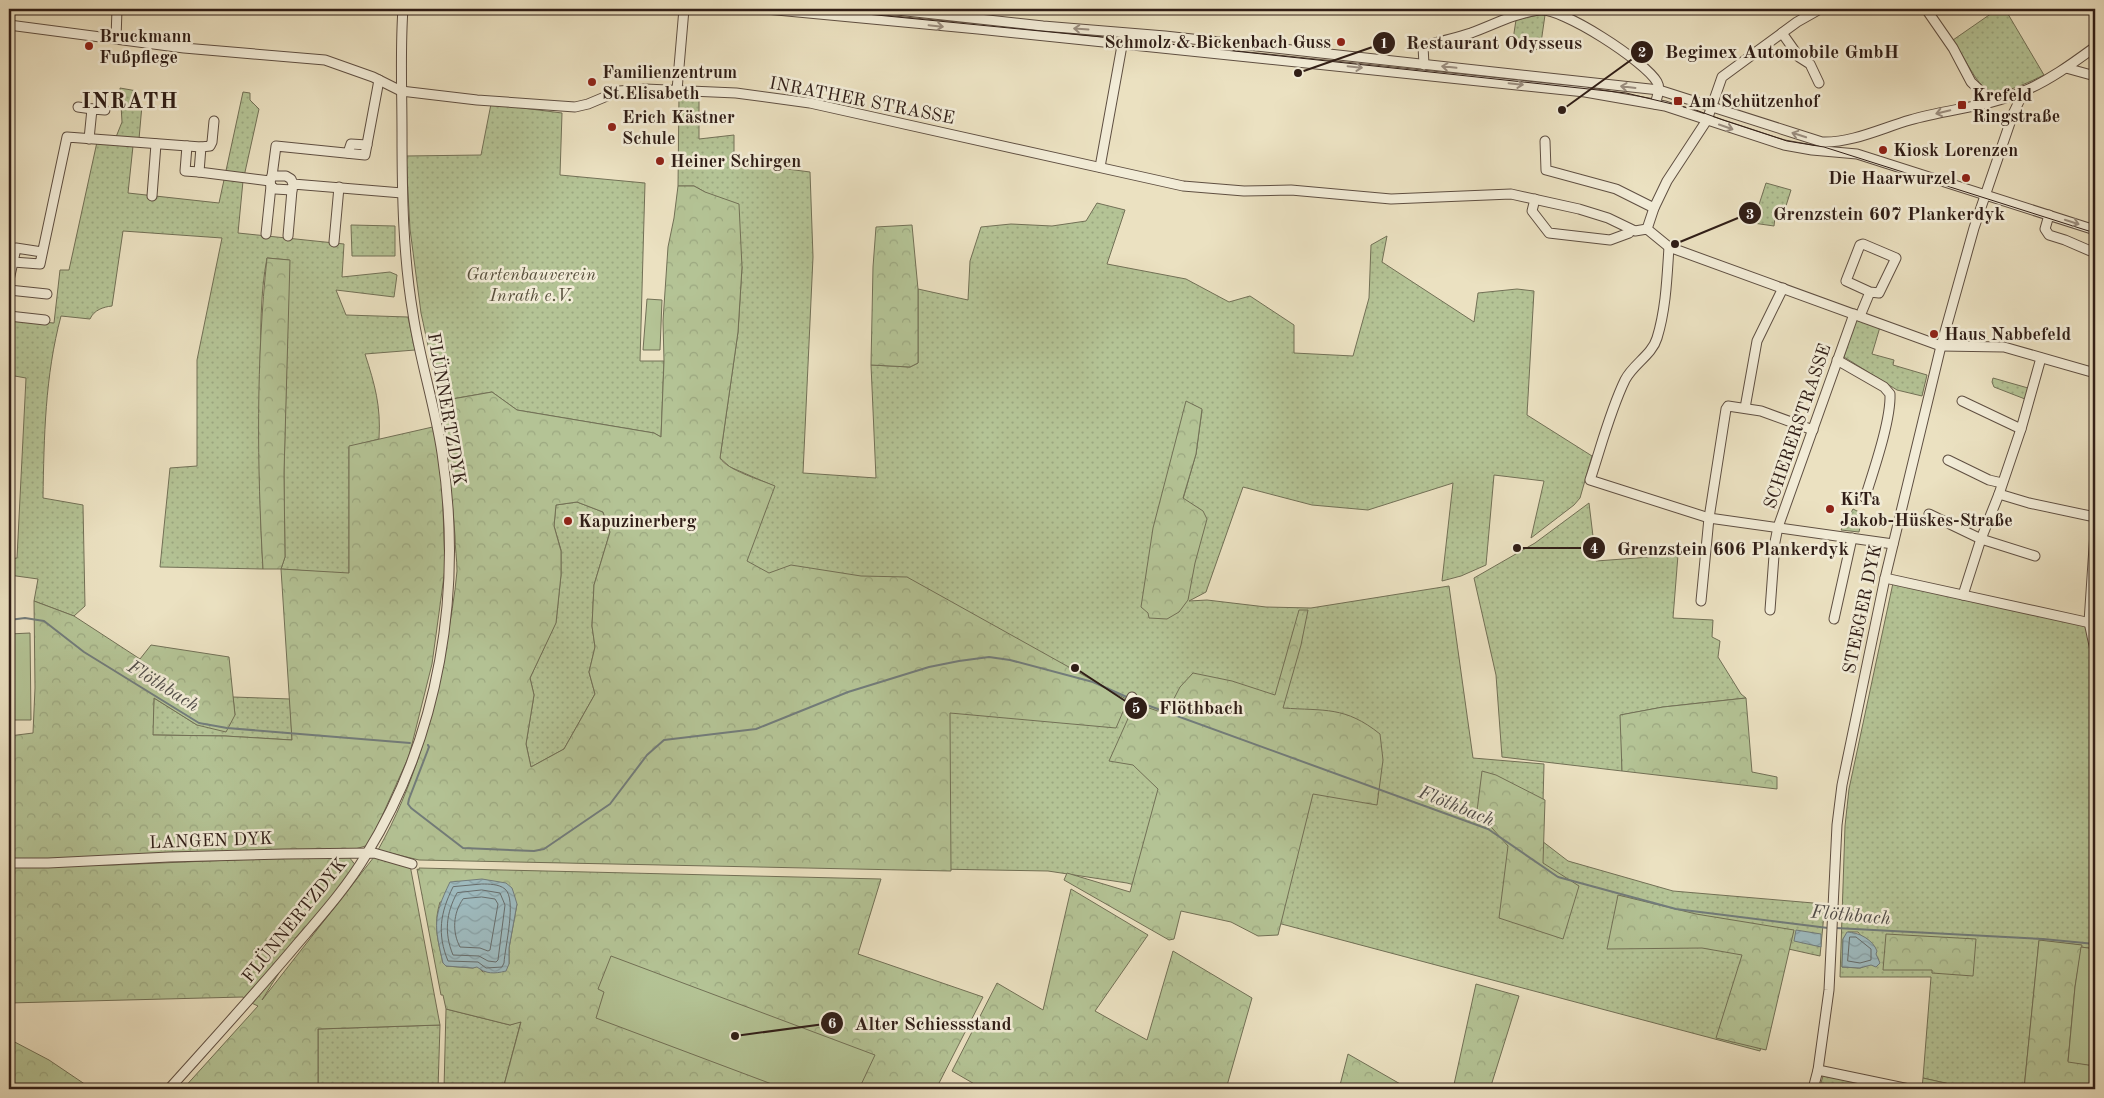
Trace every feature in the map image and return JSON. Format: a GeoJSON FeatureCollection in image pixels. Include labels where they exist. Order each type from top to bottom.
{"type":"FeatureCollection","features":[{"type":"Feature","properties":{"kind":"street"},"geometry":{"type":"LineString","coordinates":[[116,39],[117,9]]}},
{"type":"Feature","properties":{"kind":"street","name":"FLÜNNERTZDYK"},"geometry":{"type":"LineString","coordinates":[[169,1089],[254,995],[349,882],[368,854],[403,783],[428,712],[444,637],[450,569],[447,501],[442,450],[413,313],[402,193],[401,91],[403,9]]}},
{"type":"Feature","properties":{"kind":"street"},"geometry":{"type":"LineString","coordinates":[[677,90],[684,9]]}},
{"type":"Feature","properties":{"kind":"street"},"geometry":{"type":"LineString","coordinates":[[766,9],[1585,92],[1655,104],[1784,145],[1812,150],[1857,154],[2095,230]]}},
{"type":"Feature","properties":{"kind":"street"},"geometry":{"type":"LineString","coordinates":[[888,9],[1043,26],[1124,32],[1659,90],[1822,142],[1839,141],[1855,137],[1913,119],[1989,102],[2024,91],[2066,68],[2095,47]]}},
{"type":"Feature","properties":{"kind":"street"},"geometry":{"type":"LineString","coordinates":[[1647,229],[1654,208],[1675,167],[1707,120],[1722,77],[1782,33],[1806,12],[1820,9]]}},
{"type":"Feature","properties":{"kind":"street"},"geometry":{"type":"LineString","coordinates":[[1926,9],[1953,48],[1971,82],[1989,102]]}},
{"type":"Feature","properties":{"kind":"street"},"geometry":{"type":"LineString","coordinates":[[904,23],[906,10]]}},
{"type":"Feature","properties":{"kind":"street"},"geometry":{"type":"LineString","coordinates":[[1424,64],[1423,46],[1469,34],[1514,12],[1550,10],[1589,29],[1630,56],[1657,81],[1659,90],[1655,104]]}},
{"type":"Feature","properties":{"kind":"street","name":"INRATHER STRASSE"},"geometry":{"type":"LineString","coordinates":[[9,24],[184,48],[325,60],[379,80],[401,91],[477,100],[567,107],[588,104],[618,91],[645,89],[736,93],[810,103],[1183,186],[1244,191],[1284,189],[1391,199],[1511,194],[1608,218],[1632,231]]}},
{"type":"Feature","properties":{"kind":"street"},"geometry":{"type":"LineString","coordinates":[[1100,168],[1124,32]]}},
{"type":"Feature","properties":{"kind":"street"},"geometry":{"type":"LineString","coordinates":[[1782,33],[1799,57],[1810,64],[1819,83]]}},
{"type":"Feature","properties":{"kind":"street"},"geometry":{"type":"LineString","coordinates":[[2066,68],[2095,76]]}},
{"type":"Feature","properties":{"kind":"street"},"geometry":{"type":"LineString","coordinates":[[266,234],[276,146],[365,155],[379,80]]}},
{"type":"Feature","properties":{"kind":"street","name":"STEEGER DYK"},"geometry":{"type":"LineString","coordinates":[[1812,1089],[1818,1070],[1829,990],[1837,825],[1842,785],[1885,578],[1941,346],[1986,195],[2013,114],[2024,91]]}},
{"type":"Feature","properties":{"kind":"street"},"geometry":{"type":"LineString","coordinates":[[78,107],[105,110]]}},
{"type":"Feature","properties":{"kind":"street"},"geometry":{"type":"LineString","coordinates":[[89,139],[92,109]]}},
{"type":"Feature","properties":{"kind":"street"},"geometry":{"type":"LineString","coordinates":[[13,262],[40,264],[67,137],[201,147],[210,146],[212,142],[214,121]]}},
{"type":"Feature","properties":{"kind":"street"},"geometry":{"type":"LineString","coordinates":[[1855,137],[1850,144],[1853,151],[1857,154]]}},
{"type":"Feature","properties":{"kind":"street"},"geometry":{"type":"LineString","coordinates":[[1545,141],[1546,170],[1616,189],[1654,208]]}},
{"type":"Feature","properties":{"kind":"street"},"geometry":{"type":"LineString","coordinates":[[152,196],[156,144]]}},
{"type":"Feature","properties":{"kind":"street"},"geometry":{"type":"LineString","coordinates":[[187,146],[185,171],[271,181],[286,176],[291,179],[293,187],[288,236]]}},
{"type":"Feature","properties":{"kind":"street"},"geometry":{"type":"LineString","coordinates":[[199,172],[201,147]]}},
{"type":"Feature","properties":{"kind":"street"},"geometry":{"type":"LineString","coordinates":[[271,181],[276,189],[293,187],[339,188],[402,193]]}},
{"type":"Feature","properties":{"kind":"street"},"geometry":{"type":"LineString","coordinates":[[334,242],[339,188]]}},
{"type":"Feature","properties":{"kind":"street"},"geometry":{"type":"LineString","coordinates":[[1534,199],[1532,211],[1549,233],[1610,240],[1632,231],[1647,229],[1669,247],[1941,346],[2004,346],[2095,374]]}},
{"type":"Feature","properties":{"kind":"street"},"geometry":{"type":"LineString","coordinates":[[2049,215],[2045,229],[2049,235],[2095,253]]}},
{"type":"Feature","properties":{"kind":"street"},"geometry":{"type":"LineString","coordinates":[[1863,244],[1896,258],[1879,293],[1870,292],[1846,282],[1860,245],[1863,244]]}},
{"type":"Feature","properties":{"kind":"street"},"geometry":{"type":"LineString","coordinates":[[1669,247],[1667,282],[1658,338],[1653,348],[1626,378],[1590,480],[1709,518],[1893,544]]}},
{"type":"Feature","properties":{"kind":"street"},"geometry":{"type":"LineString","coordinates":[[9,280],[16,248],[42,252]]}},
{"type":"Feature","properties":{"kind":"street"},"geometry":{"type":"LineString","coordinates":[[1745,408],[1758,341],[1784,288]]}},
{"type":"Feature","properties":{"kind":"street"},"geometry":{"type":"LineString","coordinates":[[9,290],[47,294]]}},
{"type":"Feature","properties":{"kind":"street","name":"SCHERERSTRASSE"},"geometry":{"type":"LineString","coordinates":[[1770,610],[1775,542],[1778,527],[1838,360],[1857,315],[1870,292]]}},
{"type":"Feature","properties":{"kind":"street"},"geometry":{"type":"LineString","coordinates":[[9,316],[45,320]]}},
{"type":"Feature","properties":{"kind":"street"},"geometry":{"type":"LineString","coordinates":[[1963,595],[2021,429],[2041,358]]}},
{"type":"Feature","properties":{"kind":"street"},"geometry":{"type":"LineString","coordinates":[[1838,360],[1884,387],[1890,394],[1885,425],[1865,498]]}},
{"type":"Feature","properties":{"kind":"street"},"geometry":{"type":"LineString","coordinates":[[1962,401],[2021,429]]}},
{"type":"Feature","properties":{"kind":"street"},"geometry":{"type":"LineString","coordinates":[[1701,601],[1709,518],[1726,408],[1728,406],[1745,408],[1779,416],[1813,430]]}},
{"type":"Feature","properties":{"kind":"street"},"geometry":{"type":"LineString","coordinates":[[1948,460],[1989,480],[2002,483]]}},
{"type":"Feature","properties":{"kind":"street"},"geometry":{"type":"LineString","coordinates":[[1999,494],[2029,503],[2095,517]]}},
{"type":"Feature","properties":{"kind":"street"},"geometry":{"type":"LineString","coordinates":[[1929,514],[1981,539],[2035,556]]}},
{"type":"Feature","properties":{"kind":"street"},"geometry":{"type":"LineString","coordinates":[[2095,532],[2092,623],[2095,650]]}},
{"type":"Feature","properties":{"kind":"street"},"geometry":{"type":"LineString","coordinates":[[1834,619],[1852,538]]}},
{"type":"Feature","properties":{"kind":"street"},"geometry":{"type":"LineString","coordinates":[[1885,578],[2092,623]]}},
{"type":"Feature","properties":{"kind":"street","name":"LANGEN DYK"},"geometry":{"type":"LineString","coordinates":[[9,863],[274,854],[368,854],[412,864]]}},
{"type":"Feature","properties":{"kind":"street"},"geometry":{"type":"LineString","coordinates":[[1818,1070],[1909,1089]]}},
{"type":"Feature","properties":{"kind":"green space"},"geometry":{"type":"Polygon","coordinates":[[[1989,9],[2005,9],[2044,75],[2023,85],[1996,92],[1987,89],[1979,83],[1953,40],[1992,13],[1989,9]]]}},
{"type":"Feature","properties":{"kind":"green space"},"geometry":{"type":"Polygon","coordinates":[[[1545,15],[1540,50],[1512,46],[1516,20],[1545,15]]]}},
{"type":"Feature","properties":{"kind":"green space"},"geometry":{"type":"Polygon","coordinates":[[[120,88],[137,91],[135,104],[142,105],[139,139],[133,146],[128,193],[219,203],[243,92],[250,93],[250,100],[259,109],[243,181],[238,233],[344,244],[342,277],[390,272],[397,275],[394,297],[336,290],[346,315],[408,317],[415,350],[365,354],[376,396],[379,416],[379,439],[349,447],[349,574],[281,569],[285,557],[284,473],[289,260],[267,258],[262,299],[260,369],[263,569],[160,567],[170,468],[197,466],[197,360],[222,238],[123,231],[112,306],[99,310],[90,319],[61,316],[49,384],[45,429],[43,498],[83,505],[85,606],[74,616],[34,601],[38,579],[9,575],[9,559],[17,558],[26,378],[9,375],[9,319],[54,323],[60,270],[69,270],[97,142],[116,137],[122,122],[120,88]]]}},
{"type":"Feature","properties":{"kind":"green space","name":"Flöthbach"},"geometry":{"type":"Polygon","coordinates":[[[679,94],[699,95],[699,139],[734,135],[734,162],[810,172],[813,257],[803,473],[876,478],[871,365],[910,367],[918,363],[918,289],[968,300],[970,261],[981,227],[1011,224],[1052,226],[1086,221],[1097,203],[1125,210],[1107,264],[1186,279],[1229,302],[1250,296],[1294,325],[1294,353],[1353,356],[1369,298],[1371,245],[1387,236],[1382,262],[1474,322],[1478,293],[1517,289],[1534,291],[1527,415],[1592,456],[1580,498],[1574,505],[1531,538],[1544,481],[1494,475],[1486,565],[1461,576],[1442,581],[1453,483],[1368,510],[1312,505],[1243,487],[1206,592],[1189,601],[1207,600],[1266,607],[1311,608],[1449,586],[1473,758],[1544,764],[1542,841],[1568,861],[1673,891],[1825,904],[1820,956],[1784,948],[1760,1051],[1127,883],[1048,871],[541,862],[774,486],[730,467],[720,458],[738,332],[742,267],[705,192],[694,186],[678,186],[679,94]],[[1192,404],[1183,499],[1196,454],[1202,410],[1192,404]]]}},
{"type":"Feature","properties":{"kind":"green space","name":"Gartenbauverein Inrath e.V."},"geometry":{"type":"Polygon","coordinates":[[[491,104],[562,113],[560,175],[645,183],[640,361],[664,361],[661,437],[654,433],[517,410],[492,392],[440,401],[421,313],[410,229],[406,156],[481,155],[491,104]]]}},
{"type":"Feature","properties":{"kind":"green space"},"geometry":{"type":"Polygon","coordinates":[[[1766,183],[1791,190],[1785,209],[1776,208],[1774,226],[1753,223],[1766,183]]]}},
{"type":"Feature","properties":{"kind":"green space"},"geometry":{"type":"Polygon","coordinates":[[[678,186],[694,186],[739,204],[742,267],[738,332],[720,458],[737,471],[775,486],[747,561],[769,573],[791,565],[861,576],[907,577],[1128,700],[1116,728],[950,713],[951,871],[419,860],[378,850],[402,801],[421,751],[441,673],[455,590],[457,567],[454,518],[434,398],[441,401],[492,392],[517,410],[654,433],[661,437],[664,361],[663,321],[668,247],[678,186]],[[577,502],[556,505],[554,526],[561,551],[561,575],[556,623],[530,678],[534,695],[526,744],[531,767],[564,749],[595,694],[589,672],[595,647],[592,626],[594,585],[610,532],[603,512],[577,502]]]}},
{"type":"Feature","properties":{"kind":"green space"},"geometry":{"type":"Polygon","coordinates":[[[351,225],[395,226],[395,256],[352,256],[351,225]]]}},
{"type":"Feature","properties":{"kind":"green space"},"geometry":{"type":"Polygon","coordinates":[[[912,225],[918,289],[918,363],[910,367],[871,365],[873,267],[876,227],[912,225]]]}},
{"type":"Feature","properties":{"kind":"green space"},"geometry":{"type":"Polygon","coordinates":[[[267,258],[290,260],[284,473],[285,557],[281,569],[263,569],[261,530],[259,375],[267,258]]]}},
{"type":"Feature","properties":{"kind":"green space"},"geometry":{"type":"Polygon","coordinates":[[[647,299],[662,300],[660,350],[643,350],[647,299]]]}},
{"type":"Feature","properties":{"kind":"green space"},"geometry":{"type":"Polygon","coordinates":[[[1857,320],[1880,327],[1872,354],[1894,360],[1893,365],[1927,375],[1922,396],[1897,390],[1844,357],[1854,323],[1857,320]]]}},
{"type":"Feature","properties":{"kind":"green space"},"geometry":{"type":"Polygon","coordinates":[[[1993,378],[2028,388],[2025,399],[1994,387],[1993,378]]]}},
{"type":"Feature","properties":{"kind":"green space"},"geometry":{"type":"Polygon","coordinates":[[[1186,401],[1202,409],[1196,454],[1183,498],[1203,511],[1207,519],[1195,563],[1188,600],[1179,612],[1167,619],[1149,618],[1148,613],[1141,607],[1153,528],[1186,401]]]}},
{"type":"Feature","properties":{"kind":"green space"},"geometry":{"type":"Polygon","coordinates":[[[437,426],[441,449],[445,569],[432,664],[409,756],[369,845],[348,851],[9,861],[9,736],[33,733],[35,688],[34,601],[74,616],[140,659],[151,645],[229,657],[235,715],[226,732],[197,725],[154,698],[153,735],[225,736],[292,740],[281,569],[349,573],[349,446],[437,426]]]}},
{"type":"Feature","properties":{"kind":"green space"},"geometry":{"type":"Polygon","coordinates":[[[577,502],[603,512],[610,532],[594,585],[592,626],[595,647],[589,672],[595,694],[564,749],[531,767],[526,744],[534,695],[530,678],[556,622],[561,575],[561,550],[554,526],[556,505],[577,502]]]}},
{"type":"Feature","properties":{"kind":"green space"},"geometry":{"type":"Polygon","coordinates":[[[1589,503],[1596,561],[1678,555],[1673,618],[1713,620],[1712,637],[1720,641],[1718,657],[1741,694],[1746,698],[1663,707],[1621,715],[1622,771],[1502,757],[1496,675],[1474,578],[1535,543],[1589,503]]]}},
{"type":"Feature","properties":{"kind":"green space"},"geometry":{"type":"Polygon","coordinates":[[[1853,509],[1863,514],[1859,532],[1841,530],[1853,509]]]}},
{"type":"Feature","properties":{"kind":"green space"},"geometry":{"type":"Polygon","coordinates":[[[1893,583],[2087,625],[2095,654],[2095,949],[2081,947],[2081,945],[2039,941],[2024,1089],[1963,1089],[1962,1087],[1923,1078],[1931,977],[1840,977],[1845,826],[1849,789],[1893,583]],[[1848,932],[1843,939],[1842,967],[1860,968],[1879,960],[1858,932],[1848,932]]]}},
{"type":"Feature","properties":{"kind":"green space"},"geometry":{"type":"Polygon","coordinates":[[[1299,610],[1308,610],[1301,645],[1283,708],[1323,710],[1345,714],[1368,725],[1380,734],[1383,760],[1377,805],[1313,794],[1278,935],[1258,936],[1231,922],[1181,911],[1174,939],[1169,940],[1064,880],[1067,873],[1130,892],[1158,789],[1133,765],[1109,761],[1135,703],[1166,714],[1180,687],[1193,673],[1232,681],[1275,695],[1299,610]]]}},
{"type":"Feature","properties":{"kind":"green space"},"geometry":{"type":"Polygon","coordinates":[[[30,633],[31,720],[9,720],[9,634],[30,633]]]}},
{"type":"Feature","properties":{"kind":"green space"},"geometry":{"type":"Polygon","coordinates":[[[233,697],[290,699],[292,740],[225,736],[152,735],[154,698],[197,725],[235,715],[233,697]]]}},
{"type":"Feature","properties":{"kind":"green space"},"geometry":{"type":"Polygon","coordinates":[[[1746,698],[1752,772],[1777,777],[1777,789],[1622,771],[1620,715],[1663,707],[1746,698]]]}},
{"type":"Feature","properties":{"kind":"green space"},"geometry":{"type":"Polygon","coordinates":[[[1482,771],[1496,775],[1545,800],[1543,863],[1579,886],[1563,939],[1499,918],[1508,846],[1477,811],[1482,771]]]}},
{"type":"Feature","properties":{"kind":"green space"},"geometry":{"type":"Polygon","coordinates":[[[349,857],[357,867],[307,928],[262,1000],[374,857],[410,865],[440,1025],[318,1029],[318,1089],[183,1089],[258,1006],[245,1000],[243,997],[9,1003],[9,866],[113,865],[349,857]]]}},
{"type":"Feature","properties":{"kind":"green space"},"geometry":{"type":"Polygon","coordinates":[[[419,868],[881,879],[858,954],[983,997],[936,1089],[503,1089],[521,1022],[510,1025],[446,1009],[443,995],[441,995],[417,869],[419,870],[419,868]],[[440,902],[437,926],[443,963],[446,966],[473,968],[477,966],[483,972],[509,964],[509,948],[517,904],[440,902]]]}},
{"type":"Feature","properties":{"kind":"green space"},"geometry":{"type":"Polygon","coordinates":[[[1071,889],[1148,935],[1095,1011],[1147,1040],[1173,951],[1252,998],[1226,1089],[983,1089],[952,1071],[997,983],[1043,1010],[1071,889]]]}},
{"type":"Feature","properties":{"kind":"green space"},"geometry":{"type":"Polygon","coordinates":[[[1618,895],[1696,914],[1794,930],[1766,1050],[1716,1038],[1742,955],[1702,948],[1607,949],[1618,895]]]}},
{"type":"Feature","properties":{"kind":"green space"},"geometry":{"type":"Polygon","coordinates":[[[1886,934],[1976,939],[1973,976],[1932,973],[1932,970],[1883,970],[1886,934]]]}},
{"type":"Feature","properties":{"kind":"green space"},"geometry":{"type":"Polygon","coordinates":[[[2039,940],[2082,945],[2075,987],[2068,1061],[2095,1066],[2095,1089],[2024,1089],[2039,940]]]}},
{"type":"Feature","properties":{"kind":"green space"},"geometry":{"type":"Polygon","coordinates":[[[2081,947],[2095,949],[2095,1066],[2068,1062],[2081,947]]]}},
{"type":"Feature","properties":{"kind":"green space"},"geometry":{"type":"Polygon","coordinates":[[[611,956],[875,1055],[859,1089],[785,1089],[596,1018],[604,992],[598,989],[611,956]]]}},
{"type":"Feature","properties":{"kind":"green space"},"geometry":{"type":"Polygon","coordinates":[[[1476,984],[1519,996],[1490,1089],[1453,1089],[1476,984]]]}},
{"type":"Feature","properties":{"kind":"green space"},"geometry":{"type":"Polygon","coordinates":[[[446,1009],[510,1025],[521,1021],[503,1089],[444,1089],[446,1009]]]}},
{"type":"Feature","properties":{"kind":"green space"},"geometry":{"type":"Polygon","coordinates":[[[440,1025],[438,1089],[318,1089],[318,1029],[440,1025]]]}},
{"type":"Feature","properties":{"kind":"green space"},"geometry":{"type":"Polygon","coordinates":[[[9,1039],[49,1060],[92,1089],[9,1089],[9,1039]]]}},
{"type":"Feature","properties":{"kind":"green space"},"geometry":{"type":"Polygon","coordinates":[[[1348,1054],[1409,1089],[1339,1089],[1348,1054]]]}},
{"type":"Feature","properties":{"kind":"green space"},"geometry":{"type":"Polygon","coordinates":[[[1824,1073],[1893,1089],[1819,1089],[1824,1073]]]}},
{"type":"Feature","properties":{"kind":"green space"},"geometry":{"type":"Polygon","coordinates":[[[1923,1078],[1963,1087],[1963,1089],[1922,1088],[1923,1078]]]}},
{"type":"Feature","properties":{"kind":"water"},"geometry":{"type":"Polygon","coordinates":[[[482,879],[506,883],[512,888],[517,904],[509,948],[509,964],[506,971],[498,973],[490,973],[477,967],[446,966],[443,963],[438,939],[438,913],[450,882],[482,879]]]}},
{"type":"Feature","properties":{"kind":"water"},"geometry":{"type":"Polygon","coordinates":[[[1796,930],[1821,934],[1821,947],[1794,941],[1796,930]]]}},
{"type":"Feature","properties":{"kind":"water"},"geometry":{"type":"Polygon","coordinates":[[[1847,932],[1861,935],[1872,943],[1877,951],[1876,954],[1880,963],[1876,967],[1871,965],[1860,968],[1842,967],[1843,939],[1847,932]]]}},
{"type":"Feature","properties":{"kind":"waterway","name":"Flöthbach"},"geometry":{"type":"LineString","coordinates":[[9,620],[25,618],[44,621],[84,652],[199,723],[227,728],[410,743]]}},
{"type":"Feature","properties":{"kind":"waterway"},"geometry":{"type":"LineString","coordinates":[[2094,652],[2095,658]]}},
{"type":"Feature","properties":{"kind":"waterway","name":"Flöthbach"},"geometry":{"type":"LineString","coordinates":[[428,745],[429,747],[409,799],[408,804],[411,808],[463,848],[534,851],[544,849],[610,804],[647,755],[664,740],[756,729],[848,692],[929,667],[989,657],[1010,660],[1093,682],[1129,698]]}},
{"type":"Feature","properties":{"kind":"waterway","name":"Flöthbach"},"geometry":{"type":"LineString","coordinates":[[1133,700],[1488,829],[1558,877],[1676,909],[1828,928]]}},
{"type":"Feature","properties":{"kind":"waterway","name":"Flöthbach"},"geometry":{"type":"LineString","coordinates":[[1836,928],[2043,939],[2095,944]]}},
{"type":"Feature","properties":{"kind":"tram line"},"geometry":{"type":"LineString","coordinates":[[815,9],[1122,39],[1626,93],[1693,109],[1787,141],[1824,147],[2095,233]]}},
{"type":"Feature","properties":{"kind":"place","name":"Schmolz & Bickenbach Guss"},"geometry":{"type":"Point","coordinates":[1341,42]}},
{"type":"Feature","properties":{"kind":"place","name":"Bruckmann Fußpflege"},"geometry":{"type":"Point","coordinates":[89,46]}},
{"type":"Feature","properties":{"kind":"place","name":"Restaurant Odysseus"},"geometry":{"type":"Point","coordinates":[1298,73]}},
{"type":"Feature","properties":{"kind":"place","name":"Familienzentrum St.Elisabeth"},"geometry":{"type":"Point","coordinates":[592,82]}},
{"type":"Feature","properties":{"kind":"place","name":"Am Schützenhof"},"geometry":{"type":"Point","coordinates":[1678,101]}},
{"type":"Feature","properties":{"kind":"place","name":"Krefeld Ringstraße"},"geometry":{"type":"Point","coordinates":[1962,105]}},
{"type":"Feature","properties":{"kind":"place","name":"Begimex Automobile GmbH"},"geometry":{"type":"Point","coordinates":[1562,110]}},
{"type":"Feature","properties":{"kind":"place","name":"Erich Kästner Schule"},"geometry":{"type":"Point","coordinates":[612,127]}},
{"type":"Feature","properties":{"kind":"place","name":"Kiosk Lorenzen"},"geometry":{"type":"Point","coordinates":[1883,150]}},
{"type":"Feature","properties":{"kind":"place","name":"Heiner Schirgen"},"geometry":{"type":"Point","coordinates":[660,161]}},
{"type":"Feature","properties":{"kind":"place","name":"Die Haarwurzel"},"geometry":{"type":"Point","coordinates":[1966,178]}},
{"type":"Feature","properties":{"kind":"place","name":"Grenzstein 607 Plankerdyk"},"geometry":{"type":"Point","coordinates":[1675,244]}},
{"type":"Feature","properties":{"kind":"place","name":"Haus Nabbefeld"},"geometry":{"type":"Point","coordinates":[1934,334]}},
{"type":"Feature","properties":{"kind":"place","name":"KiTa Jakob-Hüskes-Straße"},"geometry":{"type":"Point","coordinates":[1830,509]}},
{"type":"Feature","properties":{"kind":"place","name":"Kapuzinerberg"},"geometry":{"type":"Point","coordinates":[568,521]}},
{"type":"Feature","properties":{"kind":"place","name":"Grenzstein 606 Plankerdyk"},"geometry":{"type":"Point","coordinates":[1517,548]}},
{"type":"Feature","properties":{"kind":"place","name":"Flöthbach"},"geometry":{"type":"Point","coordinates":[1075,668]}},
{"type":"Feature","properties":{"kind":"place","name":"Alter Schiessstand"},"geometry":{"type":"Point","coordinates":[735,1036]}},
{"type":"Feature","properties":{"kind":"district","name":"INRATH"},"geometry":{"type":"Point","coordinates":[130,100]}}]}
